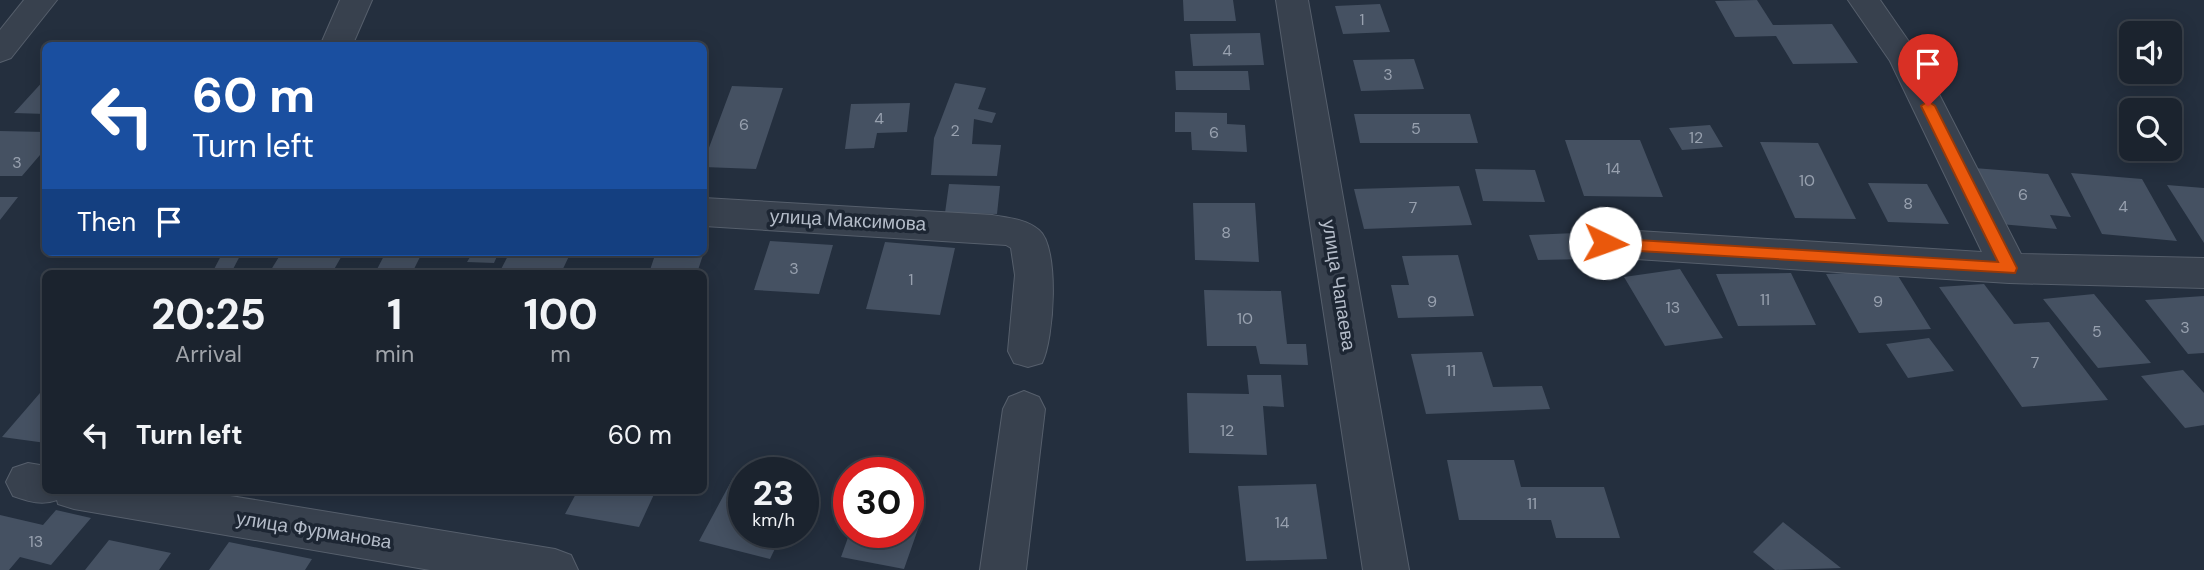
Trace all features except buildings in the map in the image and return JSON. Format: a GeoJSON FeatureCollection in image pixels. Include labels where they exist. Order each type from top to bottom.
{"type":"FeatureCollection","features":[{"type":"Feature","properties":{"kind":"street"},"geometry":{"type":"LineString","coordinates":[[0,51],[41,0]]}},
{"type":"Feature","properties":{"kind":"street"},"geometry":{"type":"LineString","coordinates":[[338,42],[356,0]]}},
{"type":"Feature","properties":{"kind":"street","name":"улица Чапаева"},"geometry":{"type":"LineString","coordinates":[[1292,0],[1386,570]]}},
{"type":"Feature","properties":{"kind":"street"},"geometry":{"type":"LineString","coordinates":[[1864,0],[1905,59],[2009,268]]}},
{"type":"Feature","properties":{"kind":"street","name":"улица Максимова"},"geometry":{"type":"LineString","coordinates":[[707,212],[992,229],[1015,233],[1028,241],[1034,275],[1028,351]]}},
{"type":"Feature","properties":{"kind":"street"},"geometry":{"type":"LineString","coordinates":[[1605,243],[2009,268],[2204,273]]}},
{"type":"Feature","properties":{"kind":"street"},"geometry":{"type":"LineString","coordinates":[[1003,570],[1024,409]]}},
{"type":"Feature","properties":{"kind":"street","name":"улица Фурманова"},"geometry":{"type":"LineString","coordinates":[[98,494],[555,570]]}},
{"type":"Feature","properties":{"kind":"route"},"geometry":{"type":"LineString","coordinates":[[1605,243],[2009,268],[1928,106]]}}]}
